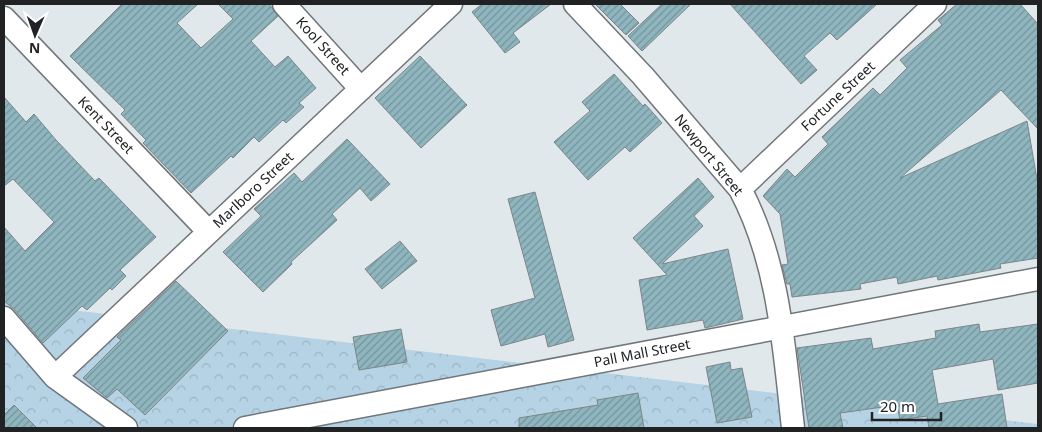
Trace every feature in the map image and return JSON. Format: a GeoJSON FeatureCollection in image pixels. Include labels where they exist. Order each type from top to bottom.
{"type":"FeatureCollection","features":[{"type":"Feature","properties":{"kind":"street","name":"Kool Street"},"geometry":{"type":"LineString","coordinates":[[284,4],[361,89]]}},
{"type":"Feature","properties":{"kind":"street","name":"Marlboro Street"},"geometry":{"type":"LineString","coordinates":[[55,376],[103,333],[451,4]]}},
{"type":"Feature","properties":{"kind":"street","name":"Newport Street"},"geometry":{"type":"LineString","coordinates":[[574,4],[643,76],[740,189],[751,210],[765,247],[782,327],[793,428]]}},
{"type":"Feature","properties":{"kind":"street","name":"Fortune Street"},"geometry":{"type":"LineString","coordinates":[[740,189],[936,4]]}},
{"type":"Feature","properties":{"kind":"street","name":"Kent Street"},"geometry":{"type":"LineString","coordinates":[[4,18],[209,232]]}},
{"type":"Feature","properties":{"kind":"street","name":"Pall Mall Street"},"geometry":{"type":"LineString","coordinates":[[246,428],[1038,279]]}},
{"type":"Feature","properties":{"kind":"street"},"geometry":{"type":"LineString","coordinates":[[4,318],[55,376],[126,428]]}},
{"type":"Feature","properties":{"kind":"green space"},"geometry":{"type":"Polygon","coordinates":[[[4,302],[1038,424],[1038,428],[4,428],[4,302]]]}},
{"type":"Feature","properties":{"kind":"building"},"geometry":{"type":"Polygon","coordinates":[[[122,4],[198,4],[177,23],[201,48],[233,19],[218,4],[269,4],[278,16],[251,41],[275,67],[288,56],[316,88],[299,103],[304,107],[286,123],[283,120],[259,142],[254,137],[233,158],[231,156],[191,193],[143,143],[146,140],[121,114],[125,110],[70,56],[122,4]]]}},
{"type":"Feature","properties":{"kind":"building"},"geometry":{"type":"Polygon","coordinates":[[[482,4],[551,4],[513,33],[520,42],[505,53],[472,12],[482,4]]]}},
{"type":"Feature","properties":{"kind":"building"},"geometry":{"type":"Polygon","coordinates":[[[595,4],[620,4],[639,23],[626,35],[595,4]]]}},
{"type":"Feature","properties":{"kind":"building"},"geometry":{"type":"Polygon","coordinates":[[[662,4],[691,4],[642,51],[628,36],[662,4]]]}},
{"type":"Feature","properties":{"kind":"building"},"geometry":{"type":"Polygon","coordinates":[[[730,4],[877,4],[837,40],[830,33],[804,56],[817,70],[801,84],[730,4]]]}},
{"type":"Feature","properties":{"kind":"building"},"geometry":{"type":"Polygon","coordinates":[[[957,4],[1020,4],[1038,24],[1038,129],[1001,90],[900,178],[1027,121],[1038,185],[1038,258],[1000,264],[1001,268],[938,280],[937,276],[898,284],[897,277],[860,284],[861,289],[792,297],[790,284],[787,284],[782,265],[788,264],[780,214],[763,196],[787,169],[795,177],[828,144],[822,137],[873,88],[880,95],[907,68],[900,60],[942,25],[938,20],[957,4]]]}},
{"type":"Feature","properties":{"kind":"building"},"geometry":{"type":"Polygon","coordinates":[[[420,56],[467,105],[421,148],[375,98],[420,56]]]}},
{"type":"Feature","properties":{"kind":"building"},"geometry":{"type":"Polygon","coordinates":[[[614,74],[643,106],[645,104],[662,123],[630,152],[625,147],[588,180],[554,142],[590,111],[582,102],[614,74]]]}},
{"type":"Feature","properties":{"kind":"building"},"geometry":{"type":"Polygon","coordinates":[[[4,97],[26,122],[34,114],[95,181],[99,178],[156,237],[120,270],[126,276],[112,290],[110,288],[87,310],[82,306],[43,343],[14,309],[4,301],[4,227],[25,251],[54,222],[13,179],[4,186],[4,97]]]}},
{"type":"Feature","properties":{"kind":"building"},"geometry":{"type":"Polygon","coordinates":[[[347,139],[390,184],[371,201],[360,188],[332,214],[337,220],[291,262],[292,264],[263,292],[223,252],[261,216],[254,209],[294,173],[302,182],[347,139]]]}},
{"type":"Feature","properties":{"kind":"building"},"geometry":{"type":"Polygon","coordinates":[[[698,178],[714,197],[694,216],[703,226],[662,264],[728,249],[743,319],[705,328],[703,320],[647,330],[639,280],[667,275],[633,238],[698,178]]]}},
{"type":"Feature","properties":{"kind":"building"},"geometry":{"type":"Polygon","coordinates":[[[535,192],[574,340],[548,347],[545,334],[501,346],[491,310],[535,298],[508,199],[535,192]]]}},
{"type":"Feature","properties":{"kind":"building"},"geometry":{"type":"Polygon","coordinates":[[[400,241],[417,261],[382,289],[365,269],[400,241]]]}},
{"type":"Feature","properties":{"kind":"building"},"geometry":{"type":"Polygon","coordinates":[[[176,281],[228,331],[145,415],[117,389],[107,398],[83,378],[121,340],[117,337],[176,281]]]}},
{"type":"Feature","properties":{"kind":"building"},"geometry":{"type":"Polygon","coordinates":[[[979,324],[980,332],[1038,324],[1038,383],[998,390],[993,359],[932,370],[938,404],[1002,394],[1007,428],[929,428],[927,416],[900,420],[897,405],[840,413],[843,428],[809,428],[797,348],[871,338],[873,349],[936,338],[935,331],[979,324]]]}},
{"type":"Feature","properties":{"kind":"building"},"geometry":{"type":"Polygon","coordinates":[[[401,329],[407,362],[359,370],[353,337],[401,329]]]}},
{"type":"Feature","properties":{"kind":"building"},"geometry":{"type":"Polygon","coordinates":[[[730,362],[731,370],[742,368],[752,417],[717,423],[706,367],[730,362]]]}},
{"type":"Feature","properties":{"kind":"building"},"geometry":{"type":"Polygon","coordinates":[[[638,393],[644,428],[519,428],[519,418],[598,405],[597,400],[638,393]]]}},
{"type":"Feature","properties":{"kind":"building"},"geometry":{"type":"Polygon","coordinates":[[[14,405],[37,428],[4,428],[4,415],[14,405]]]}}]}
